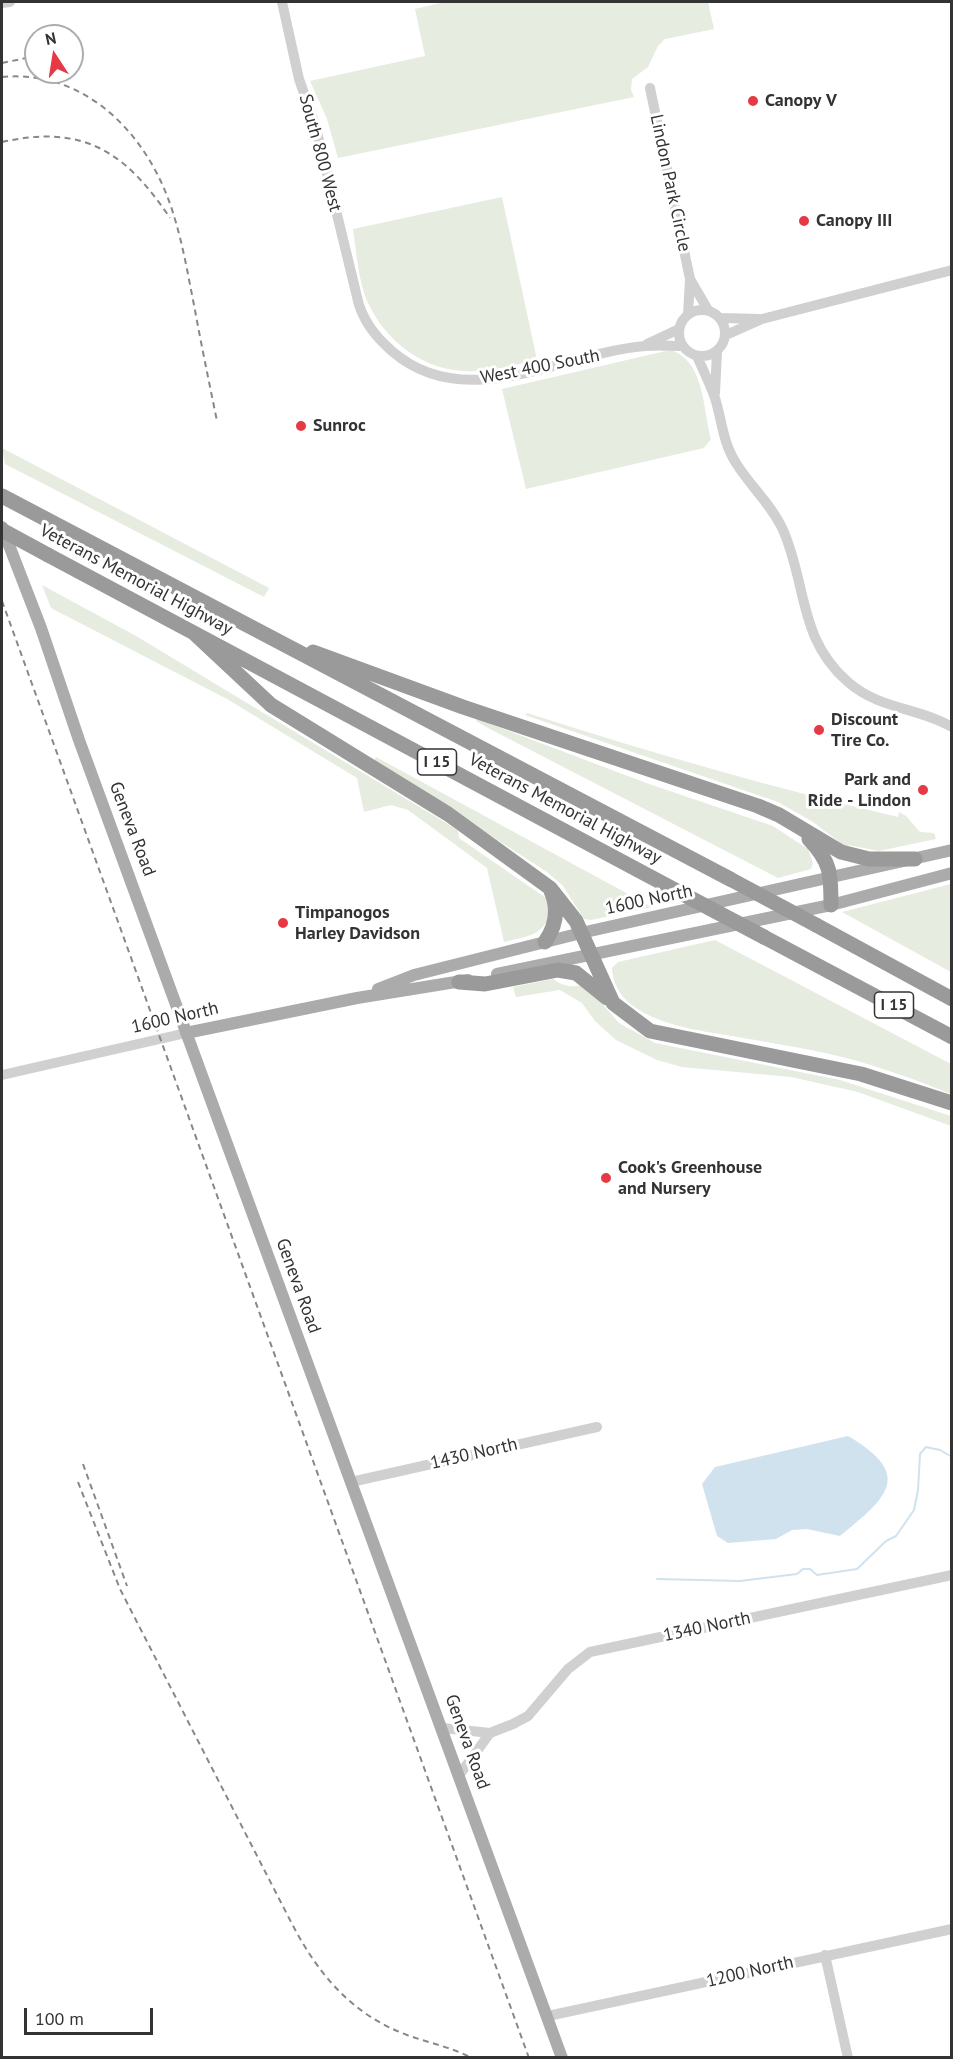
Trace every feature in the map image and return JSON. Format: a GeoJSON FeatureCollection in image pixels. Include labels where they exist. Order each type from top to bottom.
{"type":"FeatureCollection","features":[{"type":"Feature","properties":{"kind":"highway","name":"Veterans Memorial Highway"},"geometry":{"type":"LineString","coordinates":[[2,496],[730,879],[951,999]]}},
{"type":"Feature","properties":{"kind":"highway","name":"Veterans Memorial Highway"},"geometry":{"type":"LineString","coordinates":[[2,529],[951,1037]]}},
{"type":"Feature","properties":{"kind":"highway"},"geometry":{"type":"LineString","coordinates":[[256,631],[463,707],[758,806],[841,852],[854,856],[915,859]]}},
{"type":"Feature","properties":{"kind":"highway"},"geometry":{"type":"LineString","coordinates":[[194,633],[271,705],[448,814],[550,888],[570,910],[613,1003]]}},
{"type":"Feature","properties":{"kind":"highway"},"geometry":{"type":"LineString","coordinates":[[797,826],[826,859],[831,879],[831,905]]}},
{"type":"Feature","properties":{"kind":"highway"},"geometry":{"type":"LineString","coordinates":[[545,942],[555,920],[555,898],[550,888]]}},
{"type":"Feature","properties":{"kind":"highway"},"geometry":{"type":"LineString","coordinates":[[459,982],[485,984],[558,970],[576,973],[650,1031],[861,1074],[951,1103]]}},
{"type":"Feature","properties":{"kind":"main road","name":"Geneva Road"},"geometry":{"type":"LineString","coordinates":[[2,529],[41,628],[186,1034],[443,1728],[562,2058]]}},
{"type":"Feature","properties":{"kind":"main road","name":"1600 North"},"geometry":{"type":"LineString","coordinates":[[357,998],[414,975],[581,933],[831,879],[951,850]]}},
{"type":"Feature","properties":{"kind":"main road","name":"1600 North"},"geometry":{"type":"LineString","coordinates":[[186,1034],[357,998],[459,982],[831,905],[951,873]]}},
{"type":"Feature","properties":{"kind":"street"},"geometry":{"type":"LineString","coordinates":[[2,3],[10,2]]}},
{"type":"Feature","properties":{"kind":"street","name":"South 800 West"},"geometry":{"type":"LineString","coordinates":[[282,2],[299,79],[316,128],[359,305]]}},
{"type":"Feature","properties":{"kind":"street","name":"Lindon Park Circle"},"geometry":{"type":"LineString","coordinates":[[650,88],[690,279]]}},
{"type":"Feature","properties":{"kind":"street"},"geometry":{"type":"LineString","coordinates":[[715,399],[717,352],[726,335],[762,319],[951,270]]}},
{"type":"Feature","properties":{"kind":"street"},"geometry":{"type":"LineString","coordinates":[[690,279],[708,310],[721,318],[762,319]]}},
{"type":"Feature","properties":{"kind":"street"},"geometry":{"type":"LineString","coordinates":[[690,279],[688,315],[679,329],[682,346],[697,356],[706,357],[717,352]]}},
{"type":"Feature","properties":{"kind":"street","name":"West 400 South"},"geometry":{"type":"LineString","coordinates":[[359,305],[364,319],[387,347],[405,362],[440,378],[491,379],[644,346],[682,346]]}},
{"type":"Feature","properties":{"kind":"street"},"geometry":{"type":"LineString","coordinates":[[688,315],[699,310],[708,310]]}},
{"type":"Feature","properties":{"kind":"street"},"geometry":{"type":"LineString","coordinates":[[721,318],[726,335]]}},
{"type":"Feature","properties":{"kind":"street","name":"West 400 South"},"geometry":{"type":"LineString","coordinates":[[644,346],[679,329]]}},
{"type":"Feature","properties":{"kind":"street"},"geometry":{"type":"LineString","coordinates":[[697,356],[715,399],[725,442],[736,463],[782,528],[807,620],[830,663],[849,683],[873,699],[936,719],[951,727]]}},
{"type":"Feature","properties":{"kind":"street","name":"1600 North"},"geometry":{"type":"LineString","coordinates":[[2,1075],[186,1034]]}},
{"type":"Feature","properties":{"kind":"street","name":"1430 North"},"geometry":{"type":"LineString","coordinates":[[351,1482],[597,1427]]}},
{"type":"Feature","properties":{"kind":"street","name":"1340 North"},"geometry":{"type":"LineString","coordinates":[[490,1733],[528,1716],[568,1669],[590,1652],[951,1575]]}},
{"type":"Feature","properties":{"kind":"street"},"geometry":{"type":"LineString","coordinates":[[443,1728],[490,1733]]}},
{"type":"Feature","properties":{"kind":"street"},"geometry":{"type":"LineString","coordinates":[[459,1774],[490,1733]]}},
{"type":"Feature","properties":{"kind":"street","name":"1200 North"},"geometry":{"type":"LineString","coordinates":[[548,2016],[951,1929]]}},
{"type":"Feature","properties":{"kind":"street"},"geometry":{"type":"LineString","coordinates":[[825,1955],[848,2058]]}},
{"type":"Feature","properties":{"kind":"shaded area"},"geometry":{"type":"Polygon","coordinates":[[[445,2],[708,2],[714,29],[665,39],[658,46],[648,67],[632,79],[631,90],[634,97],[338,158],[327,119],[310,81],[425,56],[415,9],[445,2]]]}},
{"type":"Feature","properties":{"kind":"shaded area"},"geometry":{"type":"Polygon","coordinates":[[[502,197],[537,360],[482,371],[464,371],[447,369],[416,357],[390,336],[379,323],[371,308],[360,278],[353,229],[502,197]]]}},
{"type":"Feature","properties":{"kind":"shaded area"},"geometry":{"type":"Polygon","coordinates":[[[670,350],[690,364],[701,387],[711,439],[704,448],[526,489],[502,389],[670,350]]]}},
{"type":"Feature","properties":{"kind":"shaded area"},"geometry":{"type":"Polygon","coordinates":[[[2,448],[269,588],[264,597],[5,464],[2,448]]]}},
{"type":"Feature","properties":{"kind":"shaded area"},"geometry":{"type":"Polygon","coordinates":[[[42,585],[136,636],[451,826],[458,831],[459,838],[546,898],[551,914],[547,922],[527,937],[504,942],[487,868],[408,810],[391,805],[364,812],[357,778],[227,699],[51,608],[42,585]]]}},
{"type":"Feature","properties":{"kind":"shaded area"},"geometry":{"type":"Polygon","coordinates":[[[527,713],[758,782],[898,817],[899,812],[906,816],[920,832],[934,833],[936,839],[879,851],[848,845],[847,848],[813,822],[778,802],[525,715],[527,713]]]}},
{"type":"Feature","properties":{"kind":"shaded area"},"geometry":{"type":"Polygon","coordinates":[[[477,719],[649,784],[773,826],[808,849],[813,863],[811,869],[778,878],[488,728],[476,721],[477,719]]]}},
{"type":"Feature","properties":{"kind":"shaded area"},"geometry":{"type":"Polygon","coordinates":[[[376,757],[652,907],[591,920],[584,919],[563,886],[547,872],[374,760],[376,757]]]}},
{"type":"Feature","properties":{"kind":"shaded area"},"geometry":{"type":"Polygon","coordinates":[[[951,884],[951,972],[842,912],[951,884]]]}},
{"type":"Feature","properties":{"kind":"shaded area"},"geometry":{"type":"Polygon","coordinates":[[[715,940],[951,1064],[951,1094],[889,1071],[841,1057],[674,1025],[639,1010],[625,999],[616,985],[612,968],[618,962],[715,940]]]}},
{"type":"Feature","properties":{"kind":"shaded area"},"geometry":{"type":"Polygon","coordinates":[[[553,979],[569,986],[585,984],[619,1023],[655,1043],[840,1080],[951,1116],[951,1126],[858,1092],[791,1077],[682,1067],[657,1060],[616,1040],[595,1021],[582,1003],[560,990],[516,997],[513,987],[553,979]]]}},
{"type":"Feature","properties":{"kind":"water"},"geometry":{"type":"Polygon","coordinates":[[[848,1436],[869,1450],[881,1463],[887,1474],[887,1486],[881,1498],[871,1509],[840,1536],[807,1529],[792,1530],[776,1539],[728,1543],[717,1536],[702,1484],[715,1467],[848,1436]]]}},
{"type":"Feature","properties":{"kind":"waterway"},"geometry":{"type":"LineString","coordinates":[[657,1579],[740,1581],[797,1574],[803,1569],[810,1569],[817,1575],[857,1569],[886,1541],[896,1536],[914,1510],[918,1490],[920,1454],[926,1447],[940,1450],[952,1457]]}},
{"type":"Feature","properties":{"kind":"railway"},"geometry":{"type":"LineString","coordinates":[[2,63],[24,58]]}},
{"type":"Feature","properties":{"kind":"railway"},"geometry":{"type":"LineString","coordinates":[[2,77],[33,77],[62,84],[88,97],[112,114],[150,160],[164,187],[180,238],[217,421]]}},
{"type":"Feature","properties":{"kind":"railway"},"geometry":{"type":"LineString","coordinates":[[2,142],[31,137],[56,137],[79,140],[100,148],[136,175],[170,218]]}},
{"type":"Feature","properties":{"kind":"railway"},"geometry":{"type":"LineString","coordinates":[[2,601],[529,2058]]}},
{"type":"Feature","properties":{"kind":"railway"},"geometry":{"type":"LineString","coordinates":[[83,1464],[127,1586]]}},
{"type":"Feature","properties":{"kind":"railway"},"geometry":{"type":"LineString","coordinates":[[78,1482],[120,1589],[291,1922],[313,1959],[338,1990],[369,2016],[407,2035],[472,2058]]}},
{"type":"Feature","properties":{"kind":"place","name":"Canopy V"},"geometry":{"type":"Point","coordinates":[753,101]}},
{"type":"Feature","properties":{"kind":"place","name":"Canopy III"},"geometry":{"type":"Point","coordinates":[804,221]}},
{"type":"Feature","properties":{"kind":"place","name":"Sunroc"},"geometry":{"type":"Point","coordinates":[301,426]}},
{"type":"Feature","properties":{"kind":"place","name":"Discount Tire Co."},"geometry":{"type":"Point","coordinates":[819,730]}},
{"type":"Feature","properties":{"kind":"place","name":"Park and Ride - Lindon"},"geometry":{"type":"Point","coordinates":[923,790]}},
{"type":"Feature","properties":{"kind":"place","name":"Timpanogos Harley Davidson"},"geometry":{"type":"Point","coordinates":[283,923]}},
{"type":"Feature","properties":{"kind":"place","name":"Cook's Greenhouse and Nursery"},"geometry":{"type":"Point","coordinates":[606,1178]}}]}
